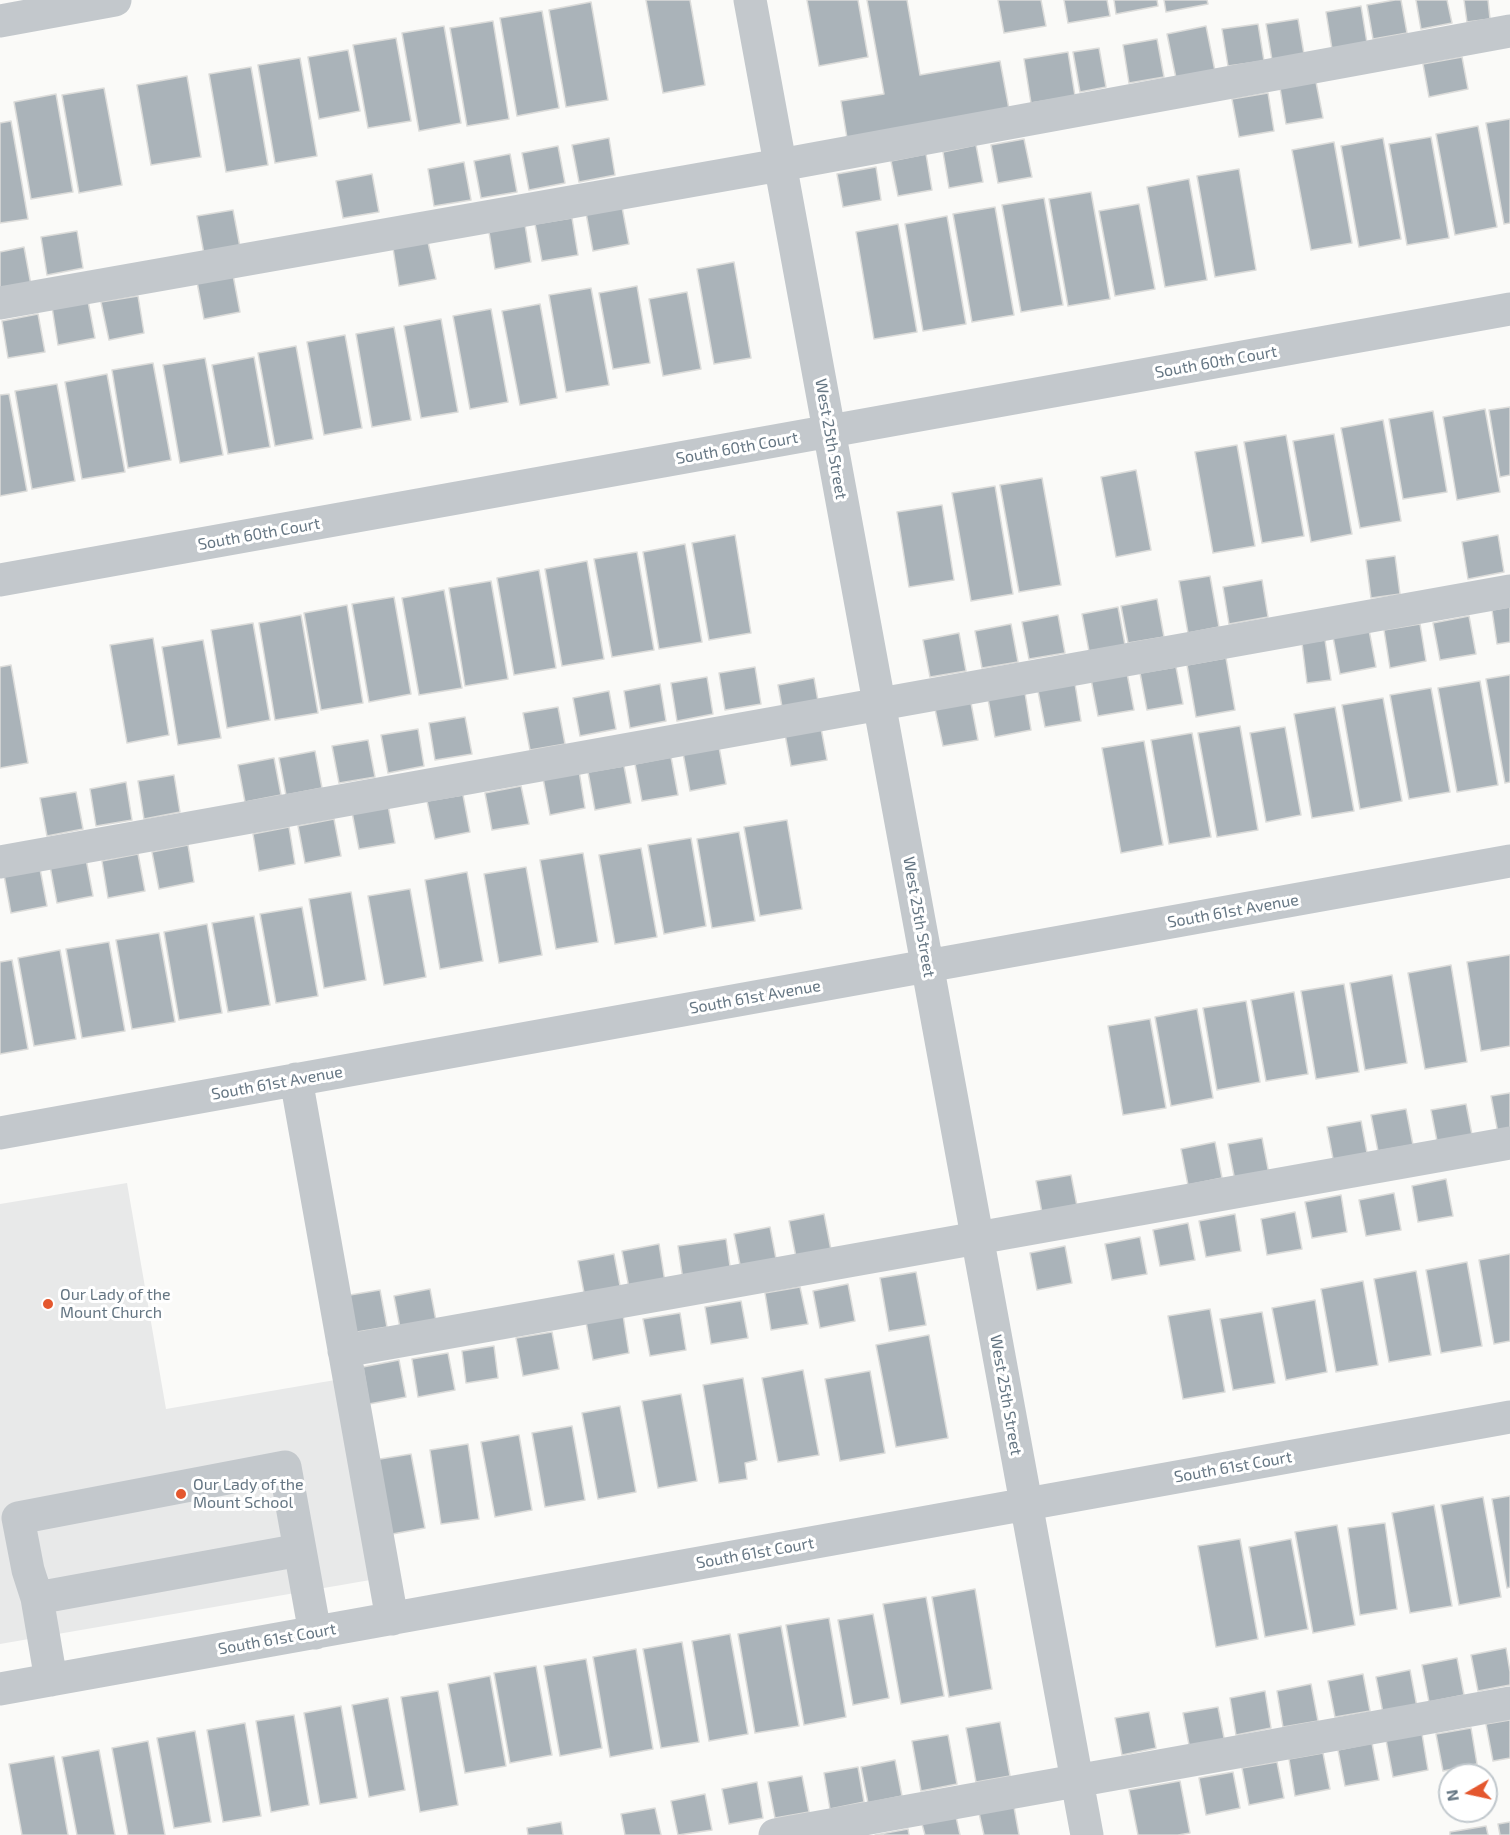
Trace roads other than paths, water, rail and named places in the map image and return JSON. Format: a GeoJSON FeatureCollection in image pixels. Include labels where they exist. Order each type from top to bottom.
{"type":"FeatureCollection","features":[{"type":"Feature","properties":{"kind":"street"},"geometry":{"type":"LineString","coordinates":[[0,21],[115,0]]}},
{"type":"Feature","properties":{"kind":"street","name":"West 25th Street"},"geometry":{"type":"LineString","coordinates":[[750,0],[1087,1835]]}},
{"type":"Feature","properties":{"kind":"street"},"geometry":{"type":"LineString","coordinates":[[0,303],[780,165],[1510,31]]}},
{"type":"Feature","properties":{"kind":"street","name":"South 60th Court"},"geometry":{"type":"LineString","coordinates":[[0,580],[1510,309]]}},
{"type":"Feature","properties":{"kind":"street"},"geometry":{"type":"LineString","coordinates":[[0,862],[1510,591]]}},
{"type":"Feature","properties":{"kind":"street","name":"South 61st Avenue"},"geometry":{"type":"LineString","coordinates":[[0,1132],[1510,861]]}},
{"type":"Feature","properties":{"kind":"street"},"geometry":{"type":"LineString","coordinates":[[297,1079],[392,1619]]}},
{"type":"Feature","properties":{"kind":"street"},"geometry":{"type":"LineString","coordinates":[[344,1350],[1510,1143]]}},
{"type":"Feature","properties":{"kind":"street","name":"South 61st Court"},"geometry":{"type":"LineString","coordinates":[[0,1689],[1510,1417]]}},
{"type":"Feature","properties":{"kind":"street"},"geometry":{"type":"LineString","coordinates":[[51,1680],[18,1518],[285,1467],[315,1633]]}},
{"type":"Feature","properties":{"kind":"street"},"geometry":{"type":"LineString","coordinates":[[36,1598],[300,1550]]}},
{"type":"Feature","properties":{"kind":"street"},"geometry":{"type":"LineString","coordinates":[[775,1835],[1510,1702]]}},
{"type":"Feature","properties":{"kind":"place","name":"Our Lady of the Mount Church"},"geometry":{"type":"Point","coordinates":[48,1304]}},
{"type":"Feature","properties":{"kind":"place","name":"Our Lady of the Mount School"},"geometry":{"type":"Point","coordinates":[181,1494]}}]}
